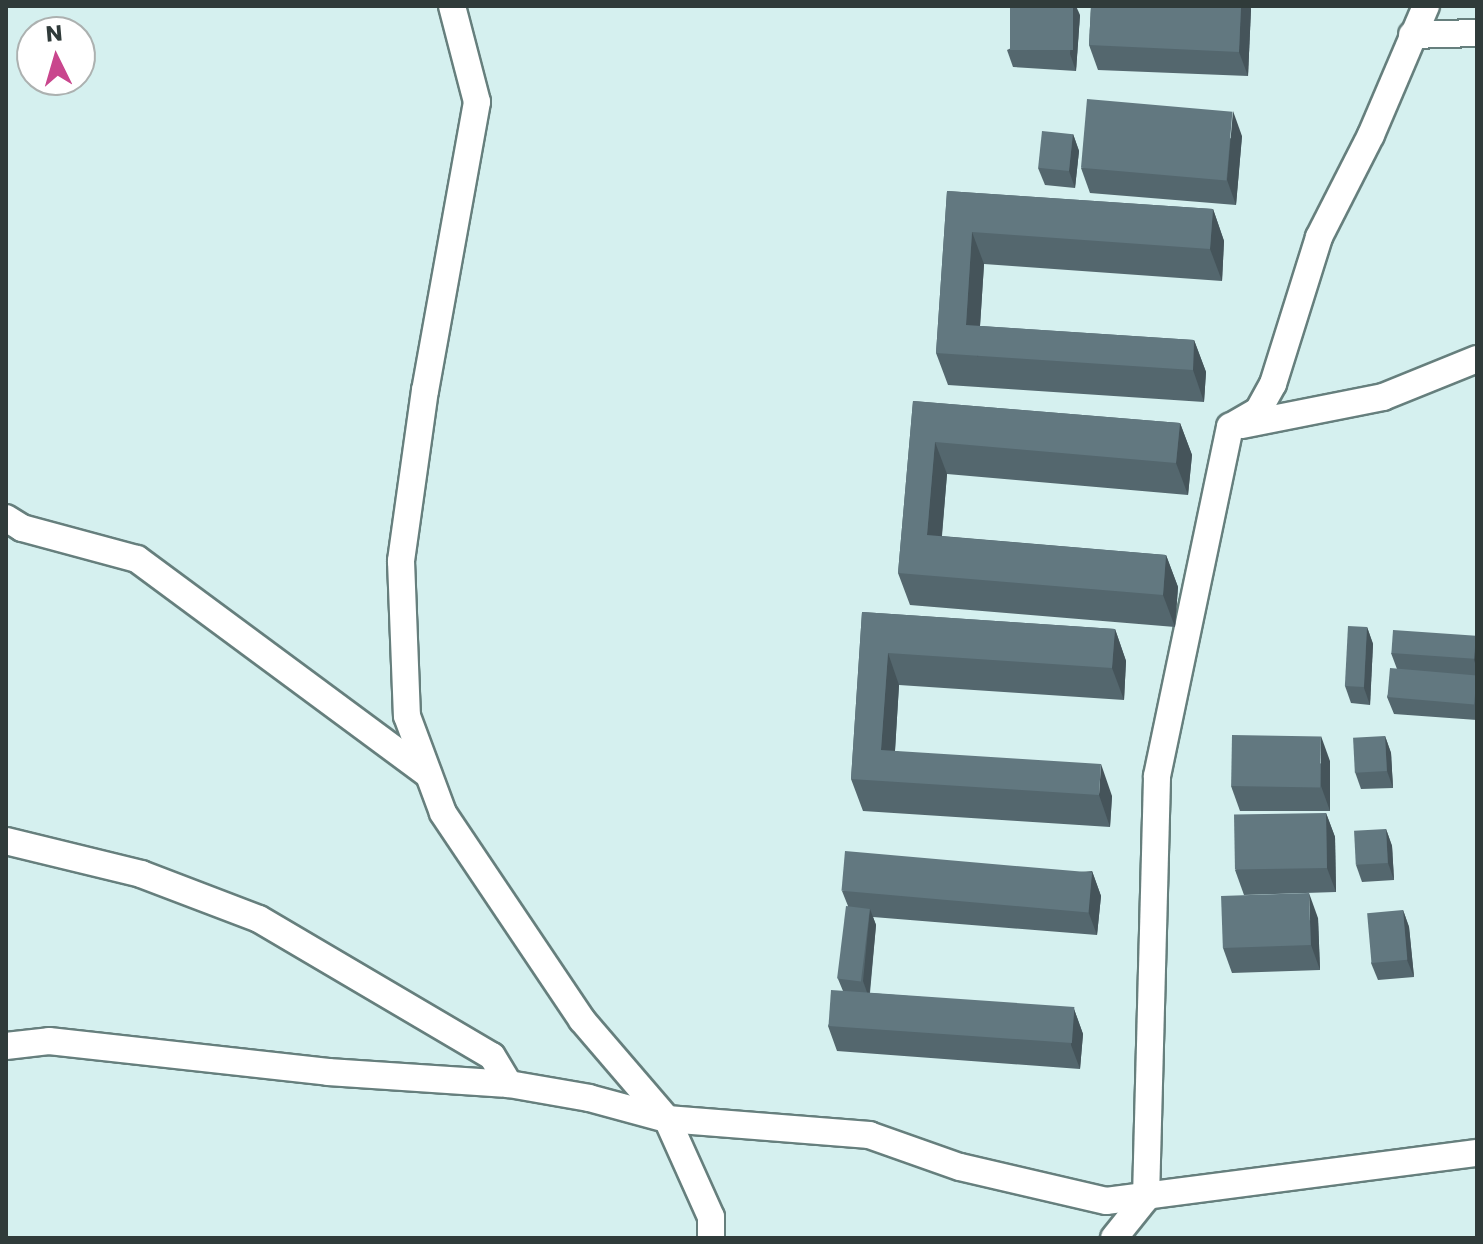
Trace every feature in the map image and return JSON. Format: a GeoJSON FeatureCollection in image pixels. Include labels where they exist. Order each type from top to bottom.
{"type":"FeatureCollection","features":[{"type":"Feature","properties":{"kind":"street"},"geometry":{"type":"LineString","coordinates":[[452,6],[477,102],[425,390],[401,561],[407,716],[443,813],[582,1020],[667,1119],[711,1217],[711,1238]]}},
{"type":"Feature","properties":{"kind":"street"},"geometry":{"type":"LineString","coordinates":[[1114,1238],[1146,1198],[1157,776],[1230,427],[1258,411],[1273,384],[1319,237],[1371,135],[1426,6]]}},
{"type":"Feature","properties":{"kind":"street"},"geometry":{"type":"LineString","coordinates":[[1412,35],[1477,33]]}},
{"type":"Feature","properties":{"kind":"street"},"geometry":{"type":"LineString","coordinates":[[1230,427],[1383,397],[1477,359]]}},
{"type":"Feature","properties":{"kind":"street"},"geometry":{"type":"LineString","coordinates":[[6,518],[22,528],[137,559],[241,632],[346,718],[428,774]]}},
{"type":"Feature","properties":{"kind":"street"},"geometry":{"type":"LineString","coordinates":[[6,841],[141,874],[259,919],[492,1056],[509,1084]]}},
{"type":"Feature","properties":{"kind":"street"},"geometry":{"type":"LineString","coordinates":[[6,1046],[49,1041],[328,1072],[509,1084],[589,1098],[667,1119],[869,1135],[960,1167],[1106,1201],[1477,1153]]}},
{"type":"Feature","properties":{"kind":"building"},"geometry":{"type":"Polygon","coordinates":[[[1010,6],[1073,6],[1073,50],[1010,50],[1010,6]]]}},
{"type":"Feature","properties":{"kind":"building"},"geometry":{"type":"Polygon","coordinates":[[[1091,6],[1241,6],[1239,52],[1089,45],[1091,6]]]}},
{"type":"Feature","properties":{"kind":"building"},"geometry":{"type":"Polygon","coordinates":[[[1087,99],[1232,112],[1226,180],[1081,168],[1087,99]]]}},
{"type":"Feature","properties":{"kind":"building"},"geometry":{"type":"Polygon","coordinates":[[[1042,131],[1073,134],[1069,171],[1038,168],[1042,131]]]}},
{"type":"Feature","properties":{"kind":"building"},"geometry":{"type":"Polygon","coordinates":[[[947,191],[1213,209],[1210,249],[972,232],[966,325],[1194,340],[1193,370],[936,353],[947,191]]]}},
{"type":"Feature","properties":{"kind":"building"},"geometry":{"type":"Polygon","coordinates":[[[913,401],[1180,423],[1176,463],[935,442],[927,535],[1166,555],[1163,595],[898,573],[913,401]]]}},
{"type":"Feature","properties":{"kind":"building"},"geometry":{"type":"Polygon","coordinates":[[[862,612],[1115,629],[1112,668],[888,653],[881,750],[1101,764],[1099,795],[851,779],[862,612]]]}},
{"type":"Feature","properties":{"kind":"building"},"geometry":{"type":"Polygon","coordinates":[[[1348,626],[1367,627],[1364,687],[1345,686],[1348,626]]]}},
{"type":"Feature","properties":{"kind":"building"},"geometry":{"type":"Polygon","coordinates":[[[1393,630],[1476,636],[1474,659],[1391,653],[1393,630]]]}},
{"type":"Feature","properties":{"kind":"building"},"geometry":{"type":"Polygon","coordinates":[[[1390,668],[1477,676],[1474,704],[1387,697],[1390,668]]]}},
{"type":"Feature","properties":{"kind":"building"},"geometry":{"type":"Polygon","coordinates":[[[1232,735],[1321,737],[1320,788],[1231,786],[1232,735]]]}},
{"type":"Feature","properties":{"kind":"building"},"geometry":{"type":"Polygon","coordinates":[[[1385,736],[1387,771],[1355,773],[1353,738],[1385,736]]]}},
{"type":"Feature","properties":{"kind":"building"},"geometry":{"type":"Polygon","coordinates":[[[1326,813],[1327,868],[1235,870],[1234,815],[1326,813]]]}},
{"type":"Feature","properties":{"kind":"building"},"geometry":{"type":"Polygon","coordinates":[[[1386,829],[1388,863],[1356,865],[1354,831],[1386,829]]]}},
{"type":"Feature","properties":{"kind":"building"},"geometry":{"type":"Polygon","coordinates":[[[845,851],[1092,873],[1089,912],[842,891],[845,851]]]}},
{"type":"Feature","properties":{"kind":"building"},"geometry":{"type":"Polygon","coordinates":[[[1309,893],[1311,945],[1223,948],[1221,896],[1309,893]]]}},
{"type":"Feature","properties":{"kind":"building"},"geometry":{"type":"Polygon","coordinates":[[[846,906],[870,909],[861,981],[837,978],[846,906]]]}},
{"type":"Feature","properties":{"kind":"building"},"geometry":{"type":"Polygon","coordinates":[[[1403,910],[1407,960],[1371,963],[1367,913],[1403,910]]]}},
{"type":"Feature","properties":{"kind":"building"},"geometry":{"type":"Polygon","coordinates":[[[831,990],[1074,1007],[1072,1043],[828,1026],[831,990]]]}}]}
